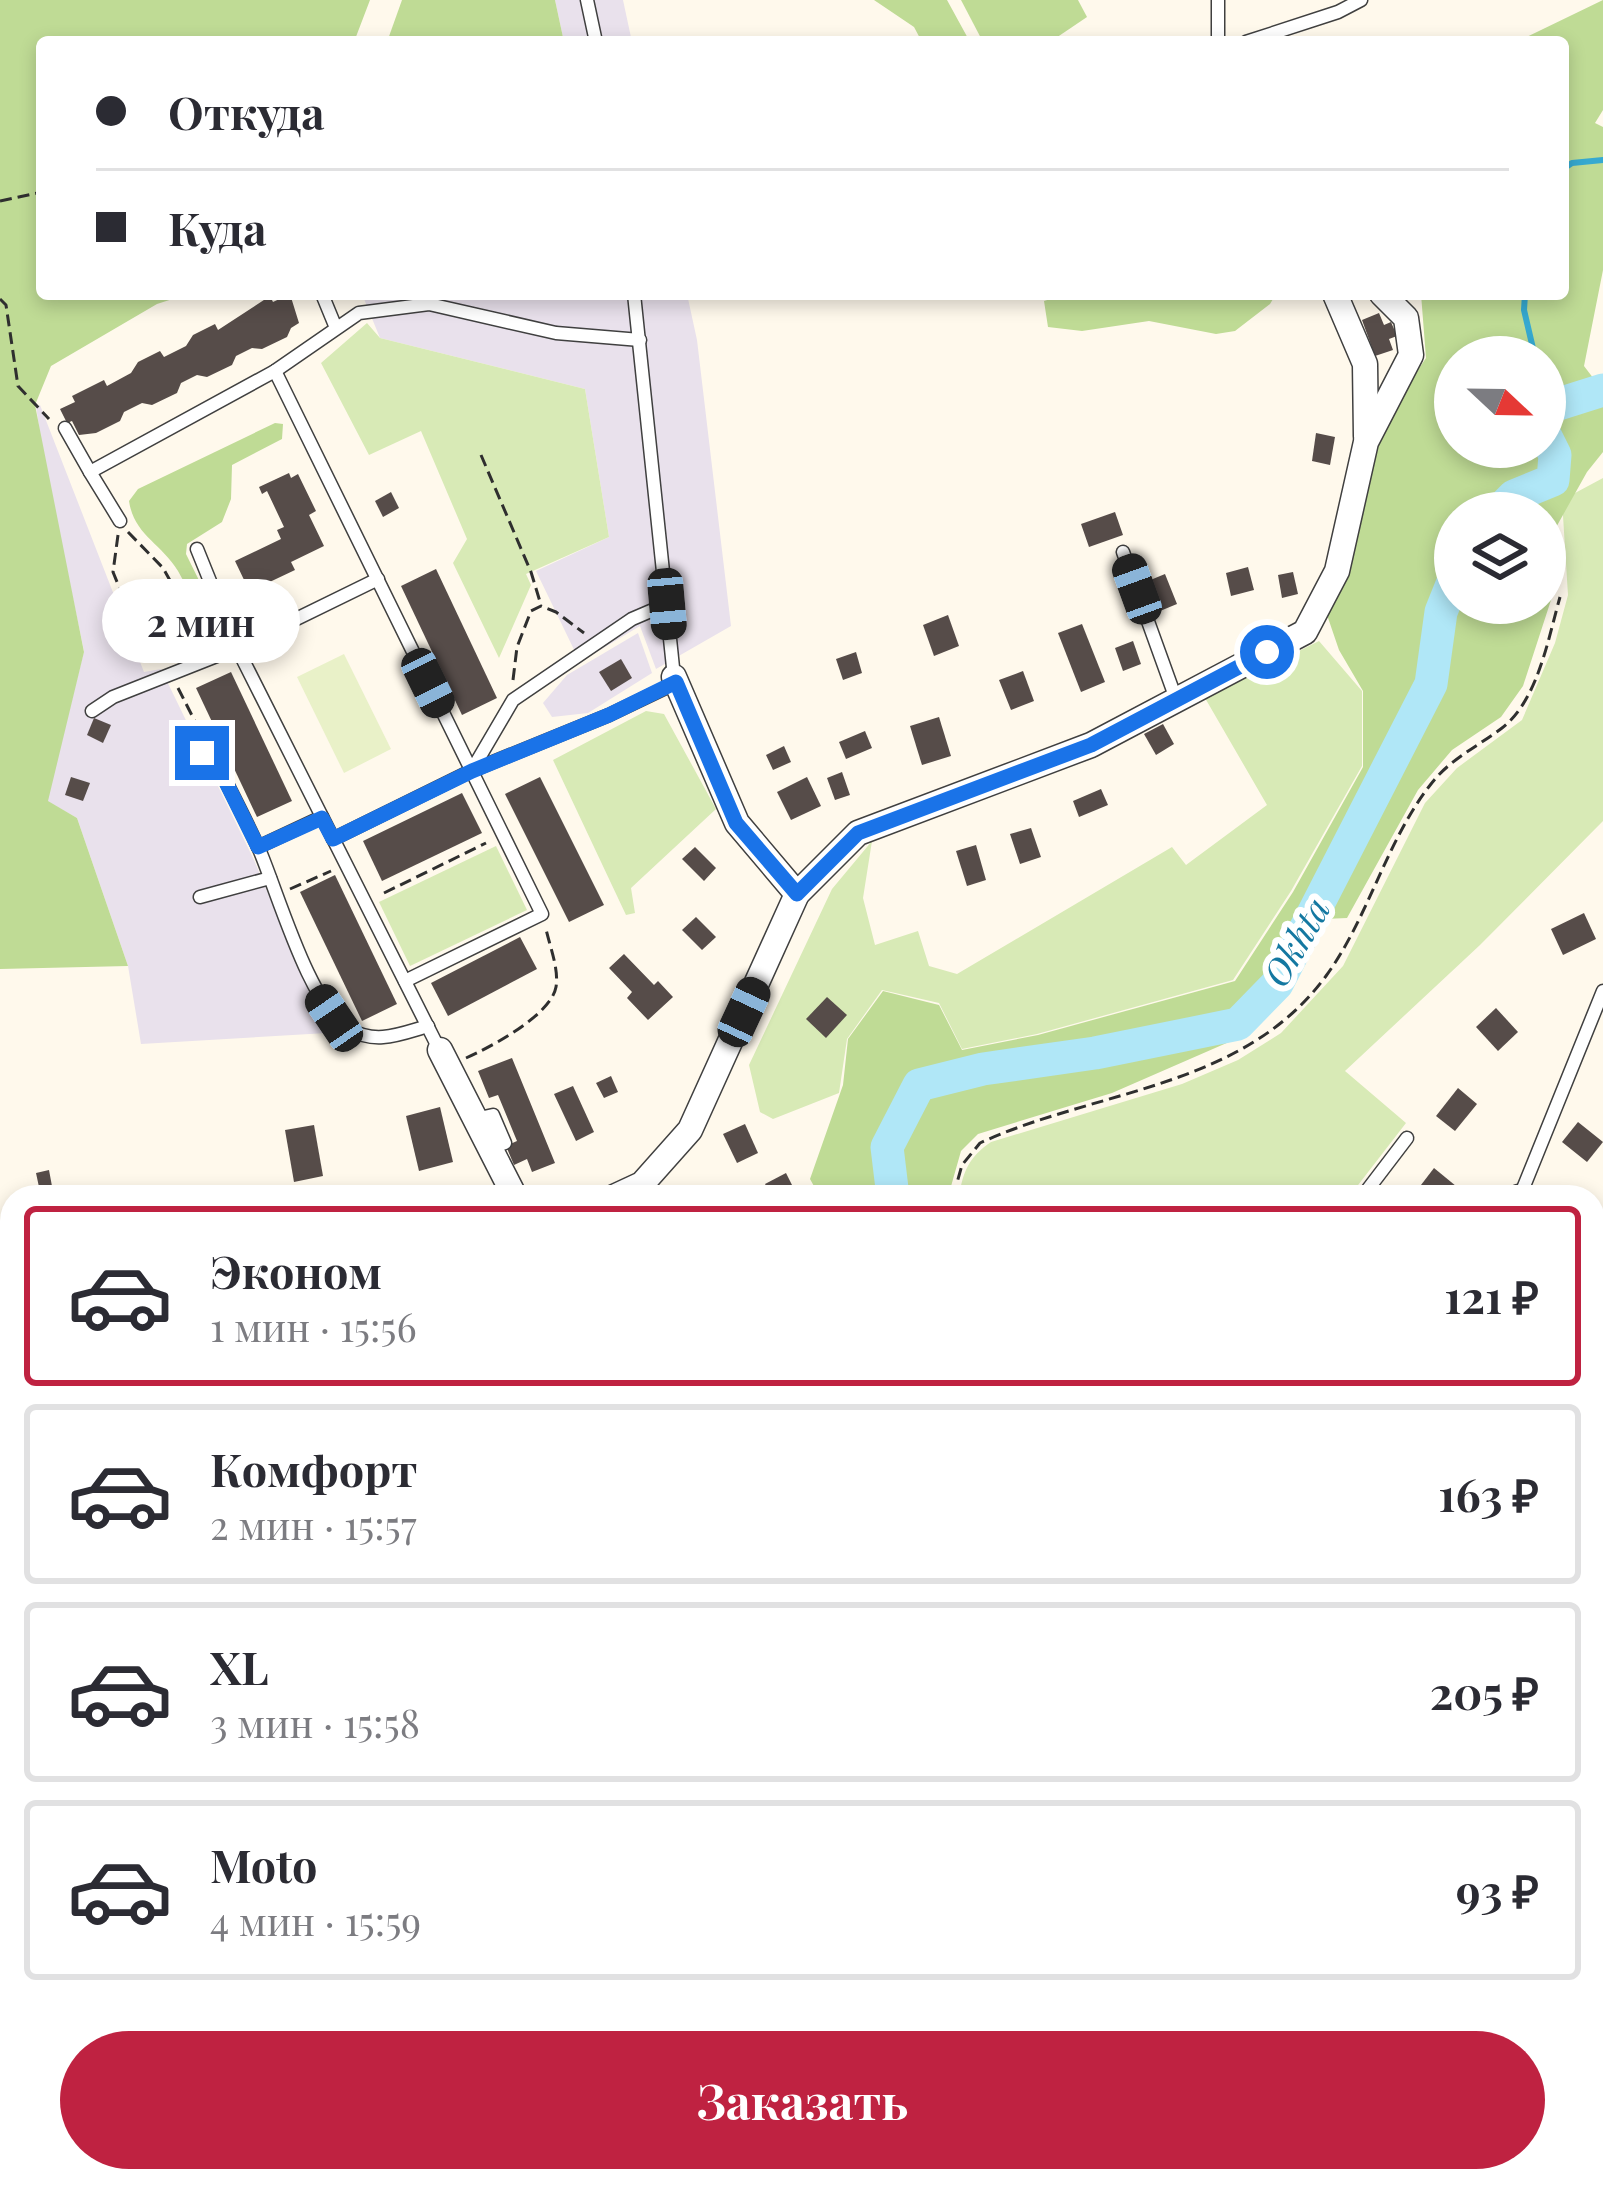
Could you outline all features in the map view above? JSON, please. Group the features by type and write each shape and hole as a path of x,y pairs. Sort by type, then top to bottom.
{"street":[{"path":"649,1185 690,1130 797,894 858,833 1091,745 1304,632 1336,571 1366,442 1365,364 1338,300"},
{"path":"1366,442 1411,355 1406,317 1388,300"},
{"path":"675,680 736,823 797,894"},
{"path":"444,1059 509,1185"}],"lane":[{"path":"587,0 595,36"},
{"path":"1218,36 1219,0"},
{"path":"1264,36 1360,0"},
{"path":"324,300 336,328"},
{"path":"333,839 472,771 609,715 675,680 635,300"},
{"path":"90,472 275,370 359,313 429,304 556,333 640,340"},
{"path":"275,370 355,545 378,579 542,914 405,981"},
{"path":"65,428 120,521"},
{"path":"197,549 237,648 444,1059"},
{"path":"1124,551 1176,699"},
{"path":"92,711 378,579"},
{"path":"472,771 513,700 632,620 667,604"},
{"path":"208,755 258,847 317,992 334,1018 378,1040 428,1026"},
{"path":"258,847 322,818"},
{"path":"200,897 271,878"},
{"path":"1525,1185 1603,991"},
{"path":"1371,1185 1407,1138"}],"path":[{"path":"0,201 36,193"},
{"path":"0,299 6,305 19,386 50,420 65,428"},
{"path":"481,455 541,607"},
{"path":"120,521 164,568 213,658"},
{"path":"120,521 112,572 142,646 172,676 208,755"},
{"path":"513,700 517,646 531,611 541,607 556,612 597,642"},
{"path":"956,1185 962,1166 980,1143 1194,1073 1235,1054 1295,1008 1345,949 1429,786 1514,715 1530,688 1551,624"},
{"path":"384,893 486,843"},
{"path":"278,895 346,864"},
{"path":"444,1059 504,1040 554,996 557,980 542,914"}],"shaded area":[{"path":"555,0 623,0 631,36 563,36"},
{"path":"364,300 688,300 731,626 656,669 640,626 580,662 536,571 609,537 585,389 380,338"},
{"path":"40,405 144,672 161,669 254,860 327,1033 141,1044 128,966 77,818 47,801 84,651 43,455 36,406"},
{"path":"638,633 652,673 588,713 552,717 543,703 567,675"}],"green space":[{"path":"0,0 370,0 356,36 36,36 36,300 169,300 51,366 35,405 84,652 48,801 77,818 128,966 0,969"},
{"path":"402,0 555,0 563,36 389,36"},
{"path":"874,0 947,0 967,36 919,36 914,27"},
{"path":"961,0 1078,0 1087,17 1059,36 980,36"},
{"path":"1603,0 1603,110 1595,123 1603,127 1603,270 1584,366 1603,391 1603,452 1566,510 1566,492 1434,492 1434,624 1543,624 1523,686 1501,717 1452,750 1418,790 1347,918 1324,919 1280,1000 1245,1035 1112,1093 978,1134 961,1151 951,1185 813,1185 810,1179 843,1085 848,1039 883,991 939,1005 962,1050 1038,1035 1235,981 1293,892 1363,767 1363,691 1339,650 1326,612 1361,521 1373,458 1398,399 1426,358 1421,300 1569,300 1569,36 1528,36"},
{"path":"1272,300 1235,331 1216,334 1149,321 1082,331 1048,327 1044,301"},
{"path":"367,323 380,338 585,389 609,537 526,574 531,585 499,658 453,563 467,539 421,431 369,455 321,363"},
{"path":"275,423 283,424 282,439 232,465 231,499 222,522 187,544 186,554 227,637 215,640 178,571 136,522 129,501 138,489"},
{"path":"1603,478 1603,821 1345,1071 1406,1123 1358,1185 962,1185 968,1165 991,1142 1182,1084 1238,1060 1281,1033 1343,966 1425,803 1457,768 1522,720 1560,624 1566,624 1566,498"},
{"path":"1319,641 1362,691 1362,766 1291,891 1233,980 1037,1034 962,1049 939,1003 882,990 847,1039 839,1093 773,1119 760,1112 749,1065 832,889 872,841 863,898 875,945 918,931 929,966 957,974 1172,847 1186,865 1267,805 1205,698"},
{"path":"344,654 391,749 344,773 297,677"},
{"path":"646,711 664,714 716,809 631,888 635,913 626,915 553,760"},
{"path":"496,846 527,910 410,966 379,902"}],"building":[{"path":"264,300 292,300 299,323 287,337 236,356 232,365 207,377 197,375 181,383 177,393 152,405 142,403 96,433 79,435 72,421 67,423 60,409 75,402 72,396 104,380 107,386 131,373 138,362 160,351 164,357 186,346 193,335 215,324 218,330"},
{"path":"1379,313 1384,325 1391,322 1397,336 1389,339 1393,350 1375,356 1362,320"},
{"path":"1316,433 1335,437 1330,465 1312,461"},
{"path":"289,473 291,478 298,474 316,511 309,515 324,546 291,562 295,570 257,588 253,580 246,584 235,561 281,539 277,530 284,527 267,491 262,494 259,487"},
{"path":"391,492 399,508 383,517 375,501"},
{"path":"1115,512 1123,535 1089,547 1081,524"},
{"path":"1248,567 1254,590 1231,596 1226,573"},
{"path":"436,569 497,698 462,715 401,586"},
{"path":"1293,572 1298,594 1282,598 1278,575"},
{"path":"1165,574 1177,604 1160,611 1148,581"},
{"path":"161,596 165,605 178,600 189,624 151,643 139,618 156,610 151,600"},
{"path":"948,615 959,646 934,656 923,625"},
{"path":"1082,624 1105,682 1081,692 1058,633"},
{"path":"1133,641 1141,664 1123,671 1115,648"},
{"path":"856,652 862,673 843,680 836,659"},
{"path":"621,659 632,678 611,691 599,672"},
{"path":"1023,671 1034,701 1011,710 999,680"},
{"path":"231,672 292,801 257,817 196,688"},
{"path":"939,717 951,756 922,765 910,726"},
{"path":"94,718 111,725 103,743 87,735"},
{"path":"1163,724 1174,744 1156,755 1144,734"},
{"path":"865,731 872,748 846,759 839,742"},
{"path":"784,746 791,762 773,770 766,755"},
{"path":"842,772 850,795 835,800 827,778"},
{"path":"71,777 90,783 83,801 65,795"},
{"path":"540,777 604,905 569,922 505,794"},
{"path":"807,777 821,806 791,820 777,792"},
{"path":"1101,789 1108,805 1079,817 1073,801"},
{"path":"462,793 482,833 382,881 363,841"},
{"path":"1031,828 1041,857 1020,864 1010,834"},
{"path":"976,845 986,880 967,886 956,851"},
{"path":"695,847 716,868 704,881 682,859"},
{"path":"335,875 397,1004 362,1021 300,892"},
{"path":"1584,913 1596,939 1563,955 1551,929"},
{"path":"696,917 716,937 702,950 682,930"},
{"path":"520,937 537,969 448,1016 431,983"},
{"path":"624,954 673,997 648,1020 627,998 632,992 609,968"},
{"path":"827,997 847,1015 826,1038 806,1019"},
{"path":"1496,1008 1518,1032 1498,1051 1476,1027"},
{"path":"512,1058 555,1163 532,1172 527,1159 514,1165 506,1146 517,1141 498,1095 489,1098 478,1071"},
{"path":"611,1076 618,1092 604,1098 596,1083"},
{"path":"573,1086 594,1132 576,1141 554,1094"},
{"path":"1458,1088 1477,1104 1455,1131 1436,1116"},
{"path":"440,1107 453,1162 419,1171 406,1116"},
{"path":"1578,1122 1603,1142 1587,1162 1562,1142"},
{"path":"745,1124 758,1153 737,1163 723,1134"},
{"path":"314,1125 323,1176 294,1182 285,1130"},
{"path":"1434,1168 1455,1185 1421,1185"},
{"path":"49,1170 52,1185 39,1185 36,1173"},
{"path":"786,1173 792,1185 766,1185"}],"waterway":[{"path":"1569,165 1603,160"},
{"path":"1525,300 1530,336"},
{"name":"Okhta","path":"1566,402 1603,390"},
{"path":"1566,392 1572,399"},
{"name":"Okhta","path":"1524,492 1553,480 1554,468"},
{"name":"Okhta","path":"892,1185 887,1147 919,1085 983,1069 1095,1053 1238,1024 1277,984 1431,684 1439,624"}],"route":[{"path":"202,753 214,758 258,847 322,818 333,839 472,771 676,682 736,823 797,894 858,833 1091,745 1267,652"}]}
